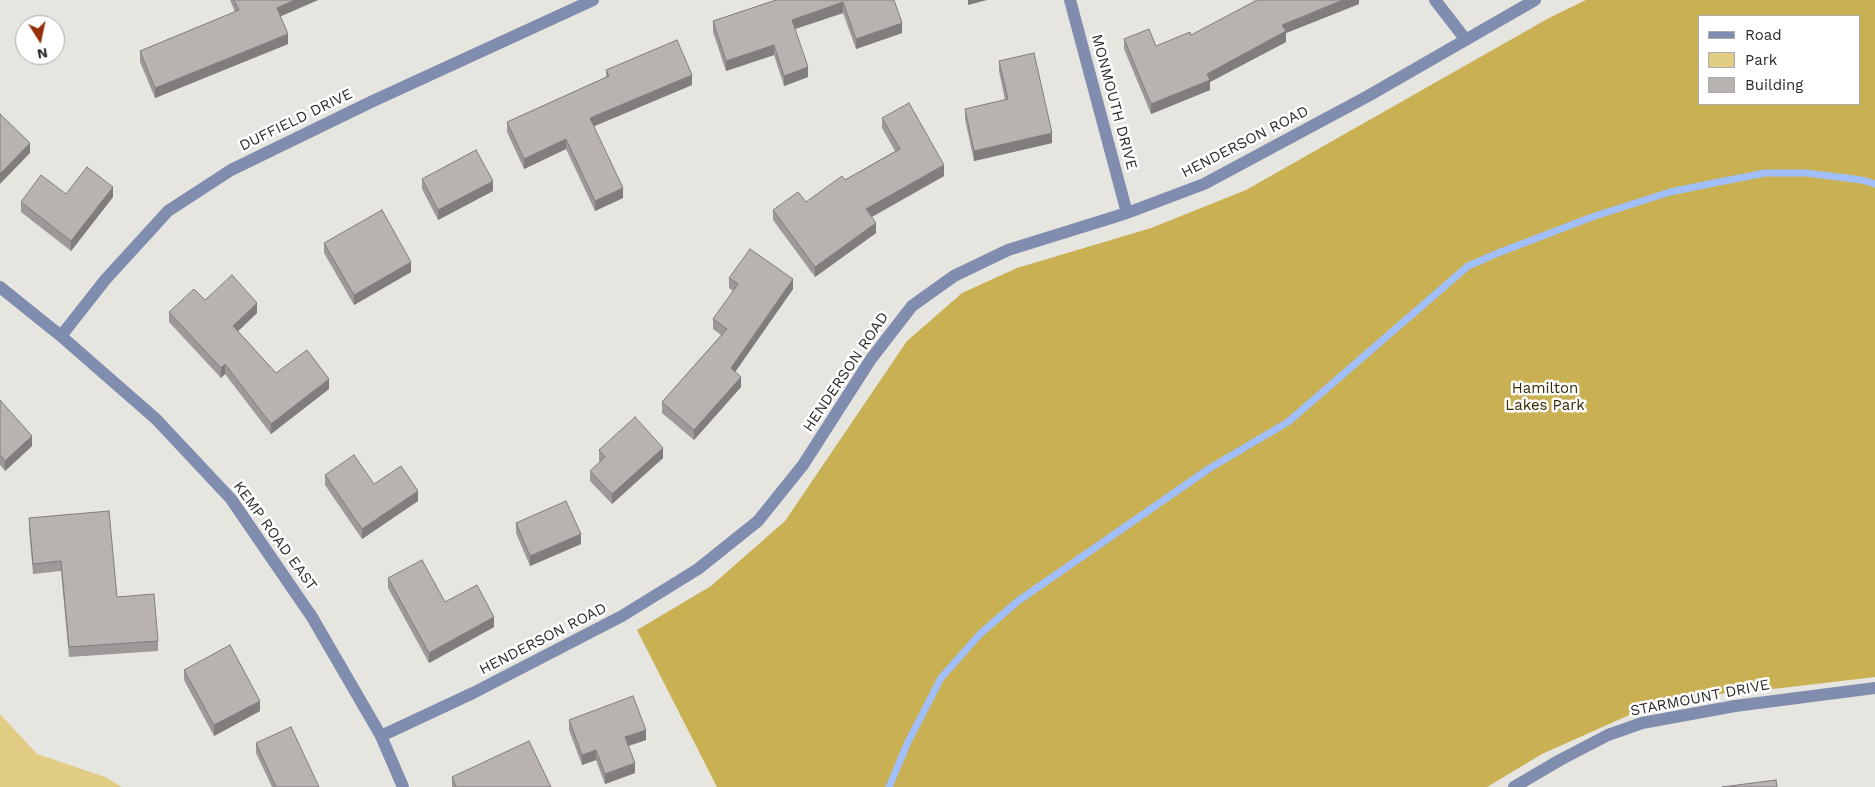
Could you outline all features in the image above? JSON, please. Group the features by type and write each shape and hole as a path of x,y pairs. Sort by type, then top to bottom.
{"street":[{"name":"DUFFIELD DRIVE","path":"61,336 105,280 168,210 223,176 373,101 593,0"},
{"name":"MONMOUTH DRIVE","path":"1070,0 1127,214"},
{"path":"1435,0 1466,40"},
{"name":"HENDERSON ROAD","path":"381,736 473,693 622,616 698,569 751,527 758,521 803,465 872,358 912,306 947,281 1008,250 1127,214 1204,184 1368,96 1535,0"},
{"name":"KEMP ROAD EAST","path":"0,287 61,336 156,419 231,499 312,617 381,736 403,787"},
{"name":"STARMOUNT DRIVE","path":"1514,787 1600,739 1642,723 1735,706 1875,688"}],"green space":[{"name":"Hamilton Lakes Park","path":"1586,0 1875,0 1875,677 1719,694 1636,712 1542,754 1487,787 717,787 637,630 711,586 785,521 907,341 962,293 1017,268 1151,228 1246,190 1549,18"},
{"path":"0,714 37,754 105,777 122,787 0,787"}],"building":[{"path":"234,0 295,0 277,8 288,34 155,88 140,51 239,10"},
{"path":"776,0 894,0 902,23 856,39 843,2 792,20 808,67 784,76 774,45 726,61 713,21"},
{"path":"1257,0 1343,0 1282,25 1286,31 1207,74 1210,80 1151,104 1124,39 1149,29 1156,46 1190,32 1191,35"},
{"path":"677,40 692,75 590,118 623,188 595,201 566,139 524,159 507,122 609,76 606,70"},
{"path":"1034,53 1052,133 974,151 965,109 1008,99 999,61"},
{"path":"909,103 944,165 866,209 876,223 815,267 773,210 798,192 806,202 842,176 845,180 900,149 882,118"},
{"path":"0,114 30,143 0,174"},
{"path":"476,150 493,181 438,210 422,179"},
{"path":"87,167 113,187 71,241 21,202 41,175 66,194"},
{"path":"382,210 411,262 354,295 324,243"},
{"path":"750,249 793,279 731,368 741,377 694,430 662,402 727,329 713,319 738,284 729,278"},
{"path":"232,275 257,303 233,326 276,373 307,350 329,379 271,424 225,364 221,368 169,312 194,289 205,300"},
{"path":"0,400 32,436 5,461 0,455"},
{"path":"635,417 663,448 612,494 590,471 605,457 599,450"},
{"path":"354,455 374,484 401,466 418,491 362,529 325,475"},
{"path":"566,501 581,534 530,556 516,523"},
{"path":"109,511 117,597 154,594 158,641 69,647 61,561 33,564 29,518"},
{"path":"422,560 445,602 477,585 494,617 429,653 388,578"},
{"path":"230,645 260,701 214,725 184,670"},
{"path":"633,696 646,730 625,737 635,763 605,774 596,750 582,755 569,720"},
{"path":"291,727 319,787 276,787 256,743"},
{"path":"529,741 551,787 456,787 452,777"},
{"path":"1776,780 1777,787 1722,787"}],"waterway":[{"path":"889,787 908,742 941,678 980,634 1018,601 1210,468 1288,422 1468,266 1592,217 1670,192 1719,182 1765,173 1806,173 1862,180 1875,184"}]}
